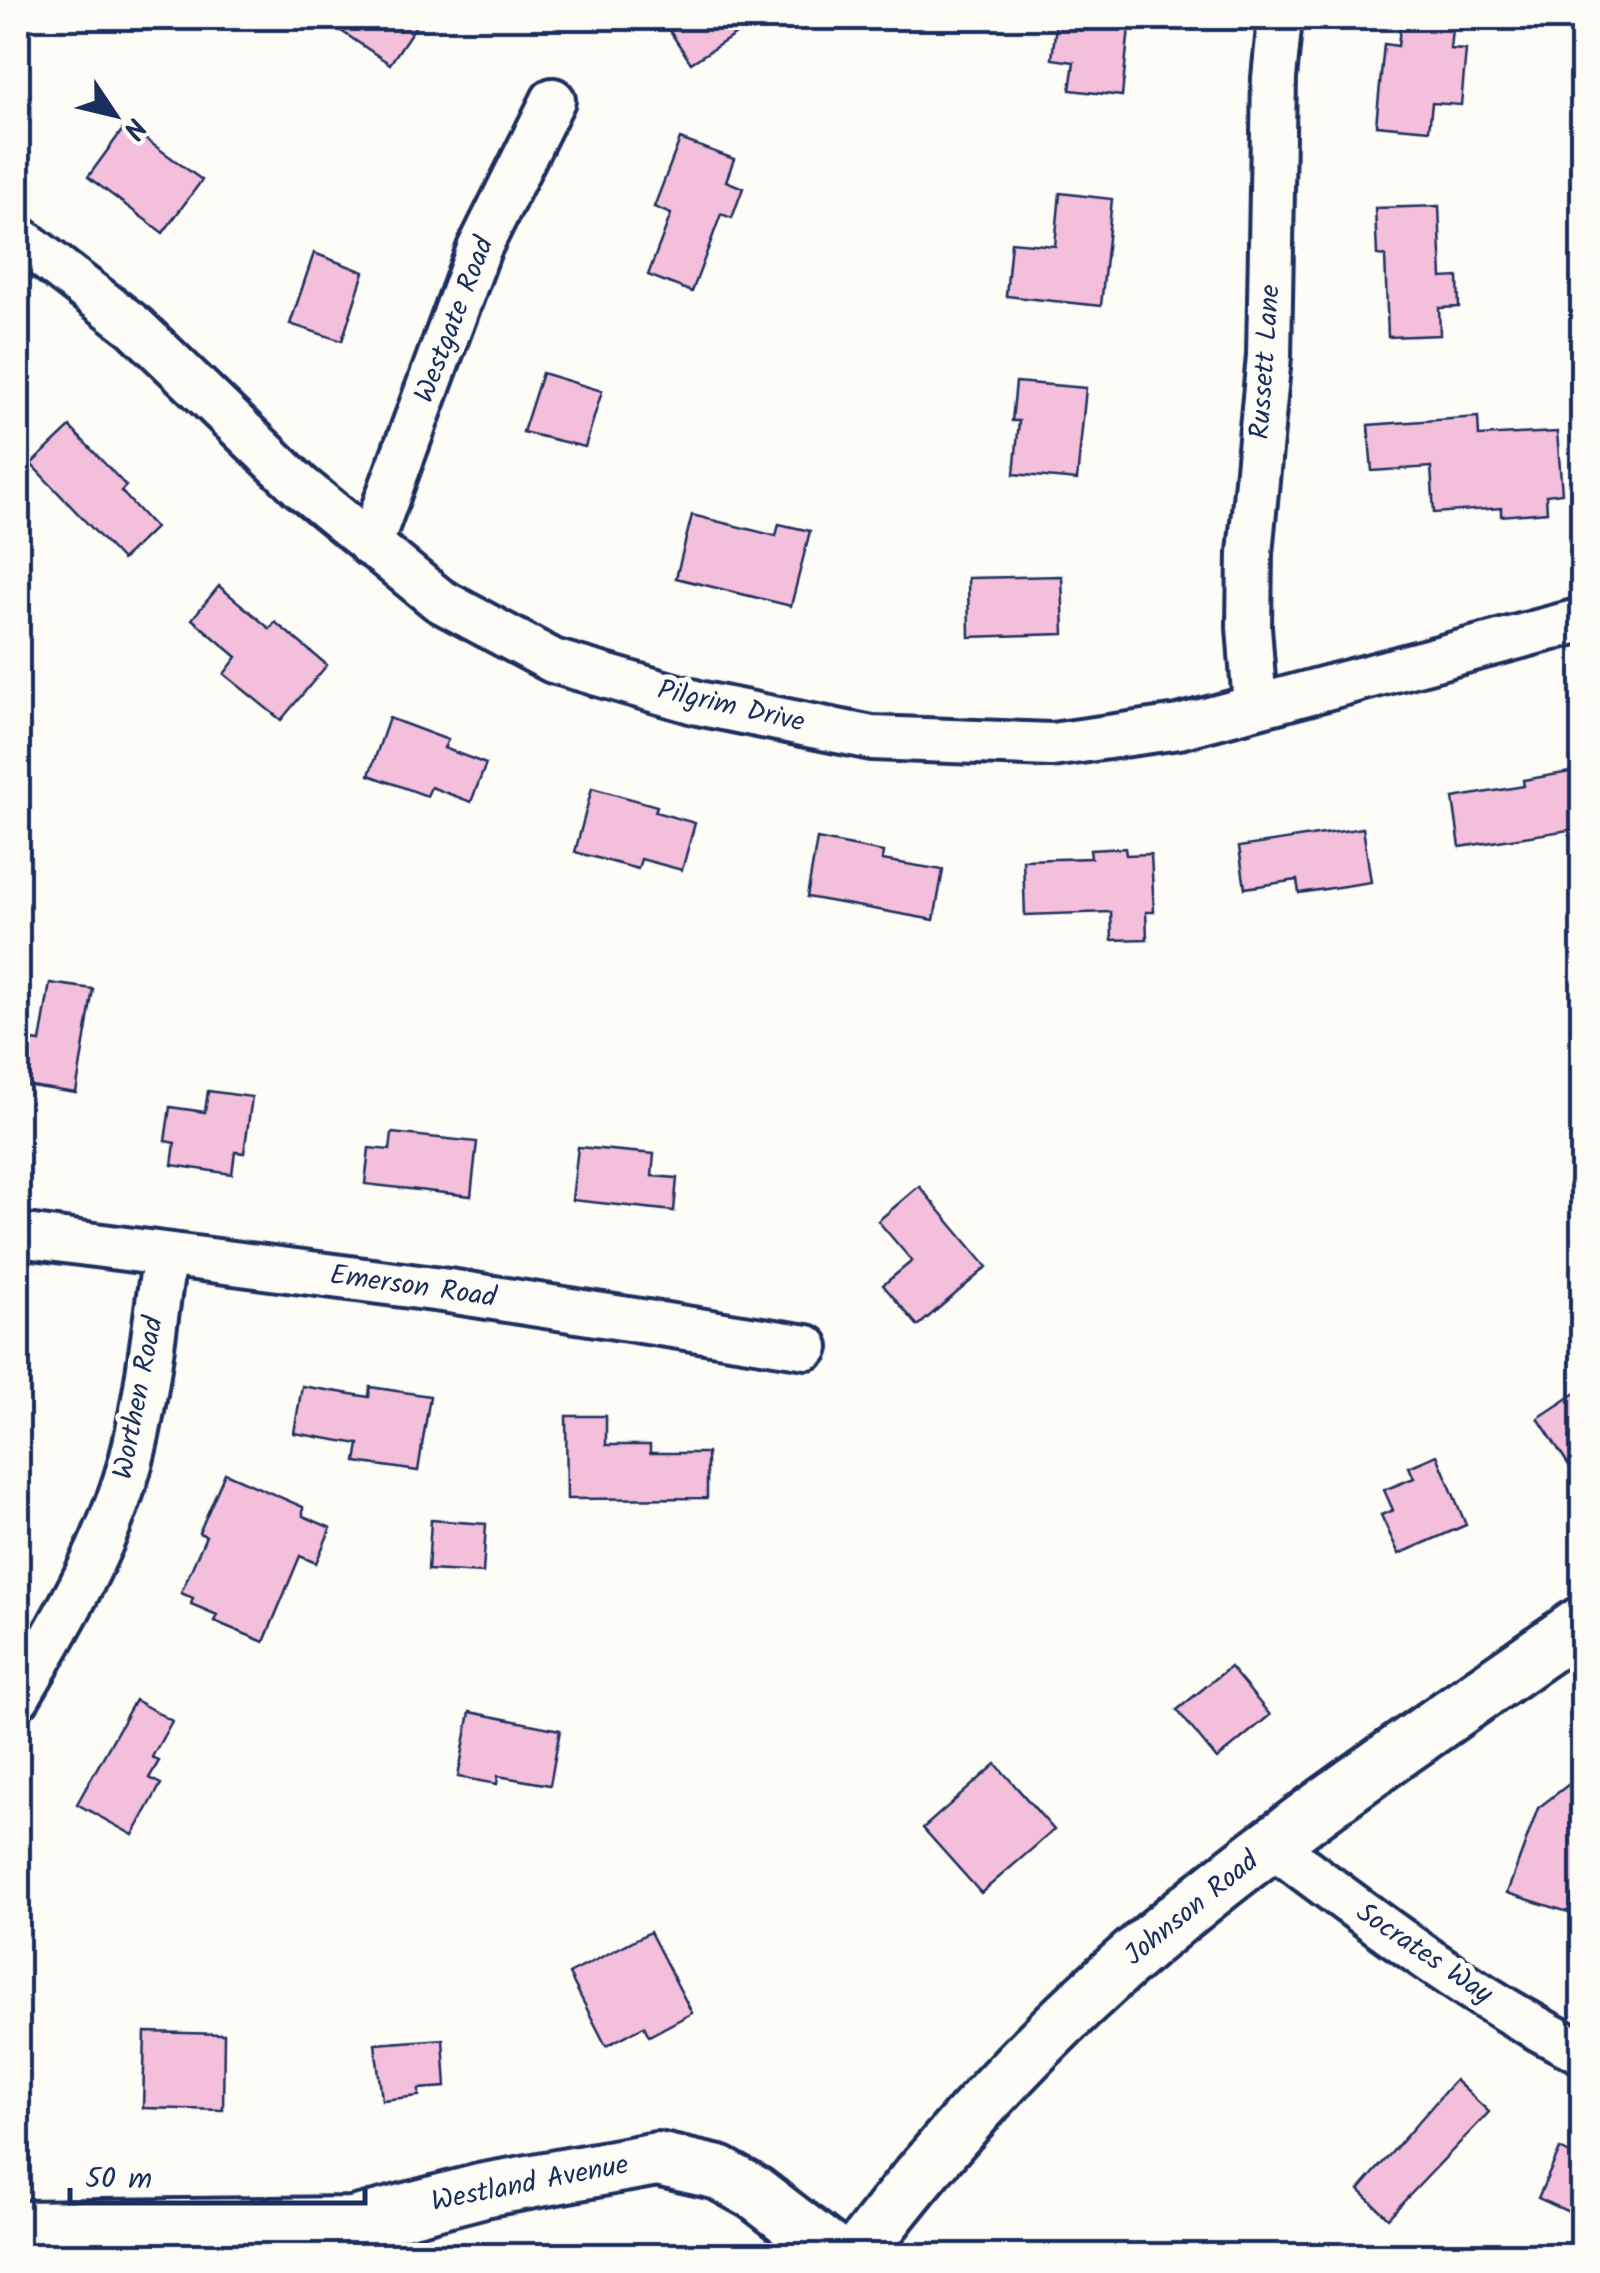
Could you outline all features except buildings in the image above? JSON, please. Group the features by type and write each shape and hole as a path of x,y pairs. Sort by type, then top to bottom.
{"street":[{"name":"Russett Lane","path":"1255,706 1249,627 1250,554 1270,356 1274,78 1280,18"},
{"name":"Westgate Road","path":"370,545 473,265 553,100"},
{"name":"Pilgrim Drive","path":"18,237 135,328 300,486 466,618 553,661 698,703 872,738 1052,745 1179,727 1582,620"},
{"name":"Emerson Road","path":"18,1235 469,1294 808,1347"},
{"name":"Worthen Road","path":"18,1697 78,1597 109,1527 131,1459 165,1255"},
{"name":"Johnson Road","path":"856,2256 892,2207 1038,2043 1150,1941 1272,1845 1582,1623"},
{"name":"Socrates Way","path":"1272,1845 1450,1974 1535,2028 1582,2052"},
{"name":"Westland Avenue","path":"18,2228 354,2224 484,2190 657,2159 719,2173 755,2192 837,2256"}]}
